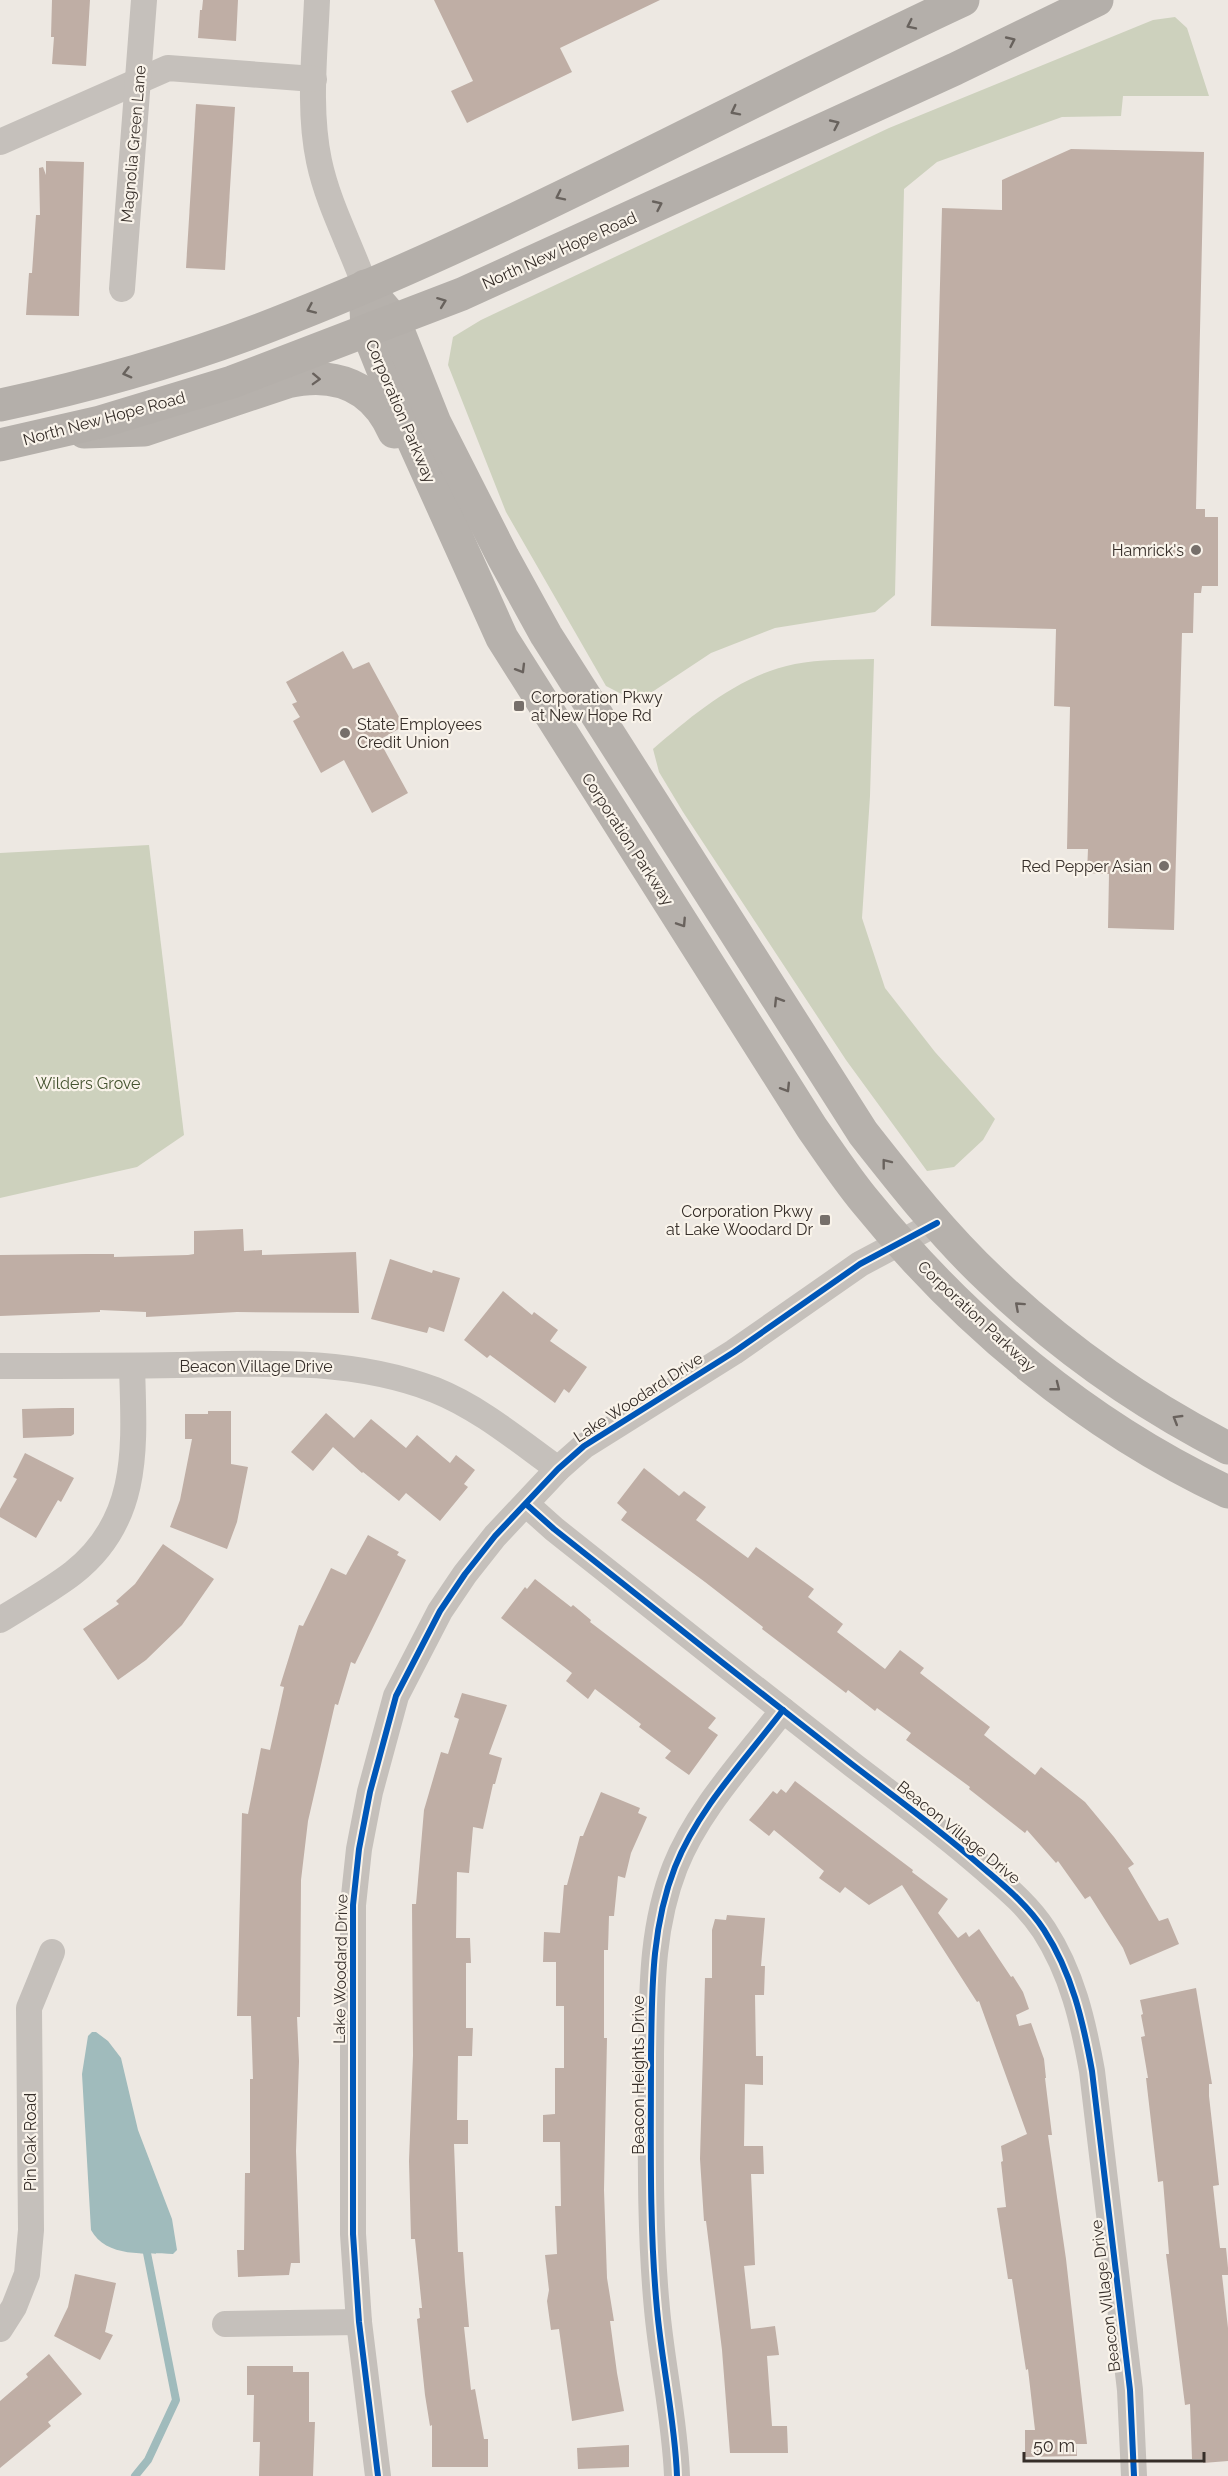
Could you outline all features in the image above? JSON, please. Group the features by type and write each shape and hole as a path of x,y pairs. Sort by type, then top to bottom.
{"main road":[{"path":"0,405 167,362 292,318 472,239 963,0"},
{"name":"North New Hope Road","path":"0,446 144,410 232,382 462,294 955,69 1097,0"},
{"name":"Corporation Parkway","path":"365,286 381,325 435,423 502,557 552,645 863,1133 937,1223 989,1279 1057,1337 1128,1389 1228,1448"},
{"name":"Corporation Parkway","path":"381,325 397,405 502,638 812,1128 864,1201 928,1273 993,1336 1065,1394 1140,1444 1228,1492"},
{"path":"55,433 144,430 305,378 320,378 350,385 374,400 384,414 460,575 502,638"}],"street":[{"name":"Magnolia Green Lane","path":"122,289 144,0"},
{"path":"317,0 314,115 318,159 330,200 365,286"},
{"path":"0,142 168,68 314,80"},
{"name":"Lake Woodard Drive","path":"378,2476 359,2322 353,2234 353,1905 359,1849 370,1792 396,1696 440,1611 465,1574 495,1536 558,1469 584,1446 734,1352 860,1264 937,1223"},
{"name":"Beacon Village Drive","path":"0,1366 316,1364 387,1375 437,1391 467,1406 558,1469"},
{"path":"0,1620 74,1572 97,1551 115,1523 129,1488 133,1443 132,1366"},
{"name":"Beacon Village Drive","path":"526,1504 554,1529 952,1841 1018,1898 1045,1931 1066,1972 1083,2024 1092,2071 1130,2390 1134,2476"},
{"name":"Beacon Heights Drive","path":"677,2476 676,2451 660,2341 650,2207 652,1986 655,1944 668,1888 675,1866 687,1843 720,1792 783,1710"},
{"name":"Pin Oak Road","path":"0,2329 15,2307 27,2274 31,2230 29,2008 52,1952"},
{"path":"225,2324 359,2322"}],"green space":[{"path":"1175,17 1187,28 1209,96 1123,96 1121,116 1062,117 937,162 904,189 895,595 875,612 775,628 711,653 637,702 606,686 506,512 448,365 453,337 481,320 889,128 1153,20"},
{"path":"874,659 870,796 862,918 885,988 935,1052 995,1119 983,1140 954,1167 927,1171 846,1060 683,812 659,772 653,749 719,697 775,669 824,660"},
{"name":"Wilders Grove","path":"149,845 184,1135 137,1167 0,1198 0,853"}],"water":[{"path":"96,2032 108,2041 121,2058 138,2130 172,2219 177,2250 173,2254 116,2250 98,2239 91,2230 82,2074 88,2036"}],"building":[{"path":"52,0 90,0 86,66 52,64 54,37 51,37"},
{"path":"203,0 238,0 236,41 198,38"},
{"path":"434,0 660,0 560,48 572,72 467,123 451,91 473,81"},
{"path":"196,104 235,107 225,270 186,268"},
{"path":"1071,149 1204,152 1196,509 1205,509 1205,517 1218,517 1218,586 1202,586 1201,593 1194,593 1193,633 1182,633 1174,930 1108,928 1109,874 1087,873 1088,849 1067,849 1070,707 1054,706 1056,629 931,626 942,208 1002,210 1002,180"},
{"path":"46,161 84,162 79,316 26,315 36,215 40,215 39,168 43,167 46,175"},
{"name":"State Employees Credit Union","path":"343,651 353,669 369,662 404,726 379,740 408,793 372,813 344,760 321,773 293,721 300,717 292,704 297,702 286,682"},
{"path":"243,1229 244,1251 262,1250 262,1255 356,1252 359,1313 237,1312 146,1317 146,1312 100,1310 100,1312 0,1316 0,1255 114,1254 114,1257 188,1255 194,1254 194,1231"},
{"path":"390,1259 432,1273 433,1270 460,1278 444,1332 429,1327 427,1333 371,1319"},
{"path":"503,1291 532,1315 534,1312 558,1330 550,1341 587,1367 569,1393 564,1389 555,1403 490,1355 487,1358 464,1340"},
{"path":"74,1408 74,1434 71,1436 23,1438 22,1409"},
{"path":"208,1411 231,1411 231,1464 248,1467 237,1522 227,1549 170,1527 180,1500 192,1439 185,1439 185,1414 208,1414"},
{"path":"326,1413 354,1438 371,1419 406,1448 417,1435 450,1463 456,1455 475,1470 464,1484 468,1487 440,1521 406,1493 399,1501 333,1447 313,1471 291,1452"},
{"path":"25,1453 74,1478 61,1502 58,1500 36,1538 0,1517 0,1509 17,1479 13,1477"},
{"path":"644,1468 679,1496 684,1491 706,1507 696,1520 748,1558 756,1547 814,1589 808,1597 843,1624 837,1632 885,1669 900,1650 924,1668 920,1673 990,1727 984,1735 1035,1775 1041,1767 1085,1802 1134,1864 1128,1868 1159,1921 1168,1918 1179,1944 1130,1965 1123,1948 1090,1896 1085,1899 1058,1861 1056,1863 1027,1830 1025,1833 969,1789 970,1787 906,1740 911,1733 877,1708 875,1711 848,1690 846,1693 705,1582 621,1520 627,1512 617,1503"},
{"path":"368,1535 399,1552 397,1555 406,1560 355,1664 351,1662 338,1705 335,1704 308,1821 301,1880 300,2017 297,2017 299,2061 296,2151 300,2263 291,2263 289,2275 238,2277 237,2250 244,2250 245,2173 250,2173 250,2079 253,2079 251,2016 237,2016 242,1813 248,1814 261,1748 270,1750 284,1687 280,1686 299,1625 303,1626 331,1568 346,1575"},
{"path":"163,1544 214,1579 182,1625 146,1660 118,1680 83,1629 119,1604 116,1601 135,1584"},
{"path":"535,1579 571,1607 573,1605 591,1620 590,1622 716,1718 708,1728 718,1735 689,1775 665,1758 671,1751 639,1727 641,1724 595,1689 588,1699 566,1681 572,1673 501,1618 525,1587 527,1589"},
{"path":"462,1693 507,1705 489,1754 502,1758 495,1784 493,1784 483,1829 473,1827 469,1873 457,1872 456,1938 470,1938 471,1963 466,1963 466,2028 473,2028 472,2056 458,2056 457,2120 468,2120 468,2144 454,2144 458,2252 463,2252 469,2327 464,2327 471,2390 475,2389 484,2439 488,2439 488,2467 432,2467 432,2425 430,2426 425,2395 417,2319 420,2318 419,2308 422,2308 415,2239 411,2239 409,2161 413,2055 412,1904 416,1904 424,1810 441,1752 448,1754 459,1719 454,1717"},
{"path":"795,1781 948,1899 938,1913 958,1938 966,1932 969,1937 979,1929 1023,1992 1029,2009 1016,2015 1019,2026 1031,2023 1044,2059 1052,2135 1048,2135 1066,2259 1087,2444 1076,2444 1077,2456 1025,2457 1025,2430 1035,2430 1028,2369 1026,2370 1012,2279 1008,2279 997,2208 1006,2207 1001,2146 1027,2134 979,2001 977,2002 902,1885 869,1905 845,1887 840,1893 819,1878 824,1871 774,1830 769,1836 749,1820 773,1791 777,1794 781,1789 786,1793"},
{"path":"601,1792 640,1808 638,1813 647,1817 631,1853 625,1878 618,1876 614,1916 609,1916 608,1950 604,1950 604,2038 607,2038 604,2190 607,2278 614,2321 610,2321 624,2411 572,2421 559,2329 551,2330 547,2301 549,2290 545,2255 557,2254 555,2206 561,2206 560,2142 543,2142 543,2115 555,2114 555,2068 564,2068 564,2006 556,2006 556,1962 543,1962 544,1932 560,1933 564,1885 567,1885 580,1836 583,1836"},
{"path":"727,1915 765,1918 761,1966 765,1966 764,1995 755,1995 756,2056 763,2056 763,2085 745,2084 744,2146 763,2146 764,2174 751,2174 755,2265 744,2266 751,2329 775,2326 779,2355 767,2356 772,2426 787,2426 788,2453 730,2453 722,2350 706,2221 704,2221 700,2159 705,1978 712,1978 712,1930 715,1919 726,1920"},
{"path":"1196,1988 1212,2084 1209,2084 1209,2096 1219,2185 1213,2186 1220,2248 1226,2248 1228,2268 1228,2275 1222,2275 1228,2328 1228,2461 1203,2463 1203,2459 1192,2459 1190,2404 1185,2405 1166,2254 1169,2254 1163,2181 1158,2182 1146,2078 1148,2078 1141,2037 1145,2036 1140,2000"},
{"path":"75,2274 116,2283 105,2332 113,2335 100,2360 54,2336 68,2307"},
{"path":"49,2354 82,2394 48,2422 51,2426 0,2468 0,2401 28,2377 26,2374"},
{"path":"247,2366 293,2366 293,2372 309,2372 309,2422 315,2422 313,2476 259,2476 260,2442 253,2442 254,2395 247,2395"},
{"path":"629,2445 629,2467 578,2469 577,2448"}],"waterway":[{"path":"135,2476 148,2460 176,2400 147,2253"}],"cycle path":[{"path":"378,2476 359,2322 353,2234 353,1905 359,1849 370,1792 396,1696 440,1611 465,1574 495,1536 558,1469 584,1446 734,1352 860,1264 937,1223"},
{"path":"526,1504 666,1618 950,1840 1015,1896 1044,1930 1069,1980 1085,2034 1092,2071 1130,2390 1134,2476"},
{"path":"677,2476 654,2277 651,2031 657,1936 661,1913 675,1867 696,1825 723,1786 783,1710"}],"place":[{"name":"Hamrick's","path":"1196,550"},
{"name":"Corporation Pkwy at New Hope Rd","path":"519,706"},
{"name":"State Employees Credit Union","path":"345,733"},
{"name":"Red Pepper Asian","path":"1164,866"},
{"name":"Corporation Pkwy at Lake Woodard Dr","path":"825,1220"}]}
